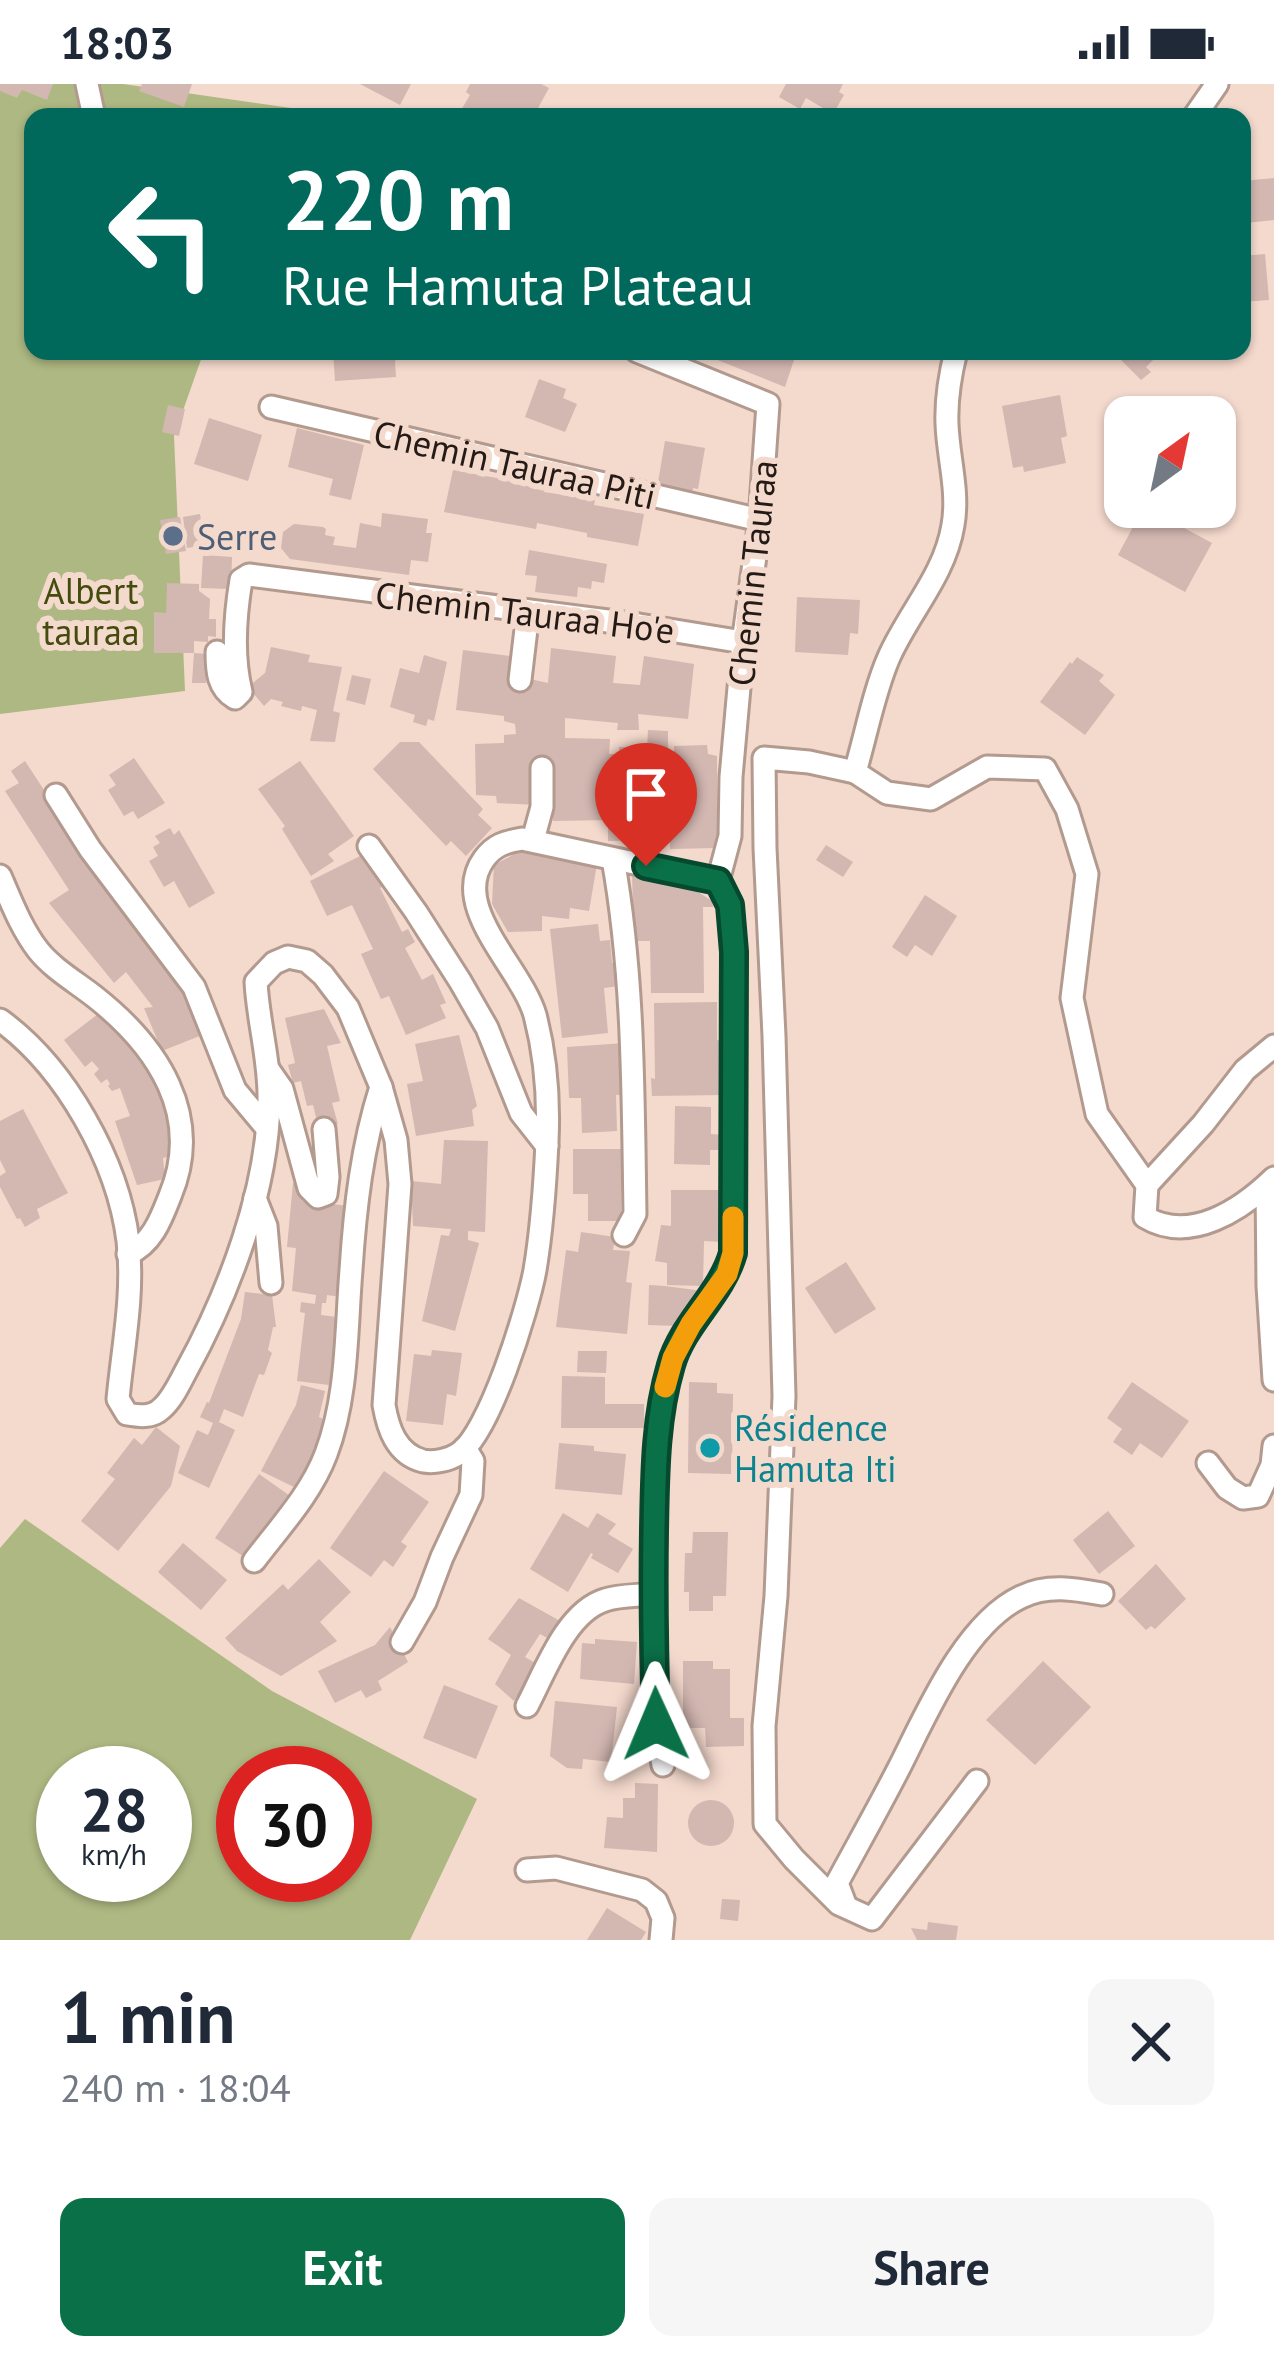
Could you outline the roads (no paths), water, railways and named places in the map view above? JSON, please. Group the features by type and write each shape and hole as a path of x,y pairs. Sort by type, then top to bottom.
{"street":[{"name":"Chemin Tauraa","path":"659,360 768,404 731,778 730,836 718,881"},
{"path":"855,772 889,657 925,596 953,524 946,423 954,360"},
{"name":"Chemin Tauraa Piti","path":"271,406 760,520"},
{"name":"Chemin Tauraa Ho'e","path":"238,595 241,580 250,575 743,642"},
{"path":"217,652 217,673 224,692 235,698 241,692 235,666 238,595 224,592 223,613"},
{"path":"520,680 528,612"},
{"path":"976,1781 872,1919 846,1907 794,1859 765,1824 764,1726 776,1596 784,1396 764,758 855,772 887,793 931,799 987,767 1046,769 1067,809 1087,874 1072,998 1097,1114 1147,1185"},
{"path":"532,840 542,807 542,768"},
{"path":"56,795 90,849 194,987 235,1090 266,1127"},
{"path":"0,1020 44,1060 75,1102 118,1198 130,1293 118,1399 127,1414 142,1416 158,1413 194,1356 219,1302 255,1198 269,1103 256,982 274,963 288,957 307,961 323,975 348,1008 381,1087 396,1140 400,1184 384,1405 388,1430 400,1448 421,1461 440,1461 462,1453 482,1422 521,1328 534,1274 547,1146 548,1090 534,1011 475,908 476,870 503,842 532,840 718,881 730,905 734,952 733,1253 727,1274 673,1358 665,1388 656,1458 653,1594 656,1724 663,1765"},
{"path":"369,846 460,981 487,1028 520,1113 547,1146"},
{"path":"614,859 623,913 633,1060 635,1214 623,1235"},
{"path":"0,876 39,952 149,1048 172,1087 180,1122 175,1186 158,1226 141,1248 128,1254"},
{"path":"1270,1181 1235,1209 1206,1224 1181,1228 1144,1217 1147,1185 1245,1070 1274,1046"},
{"path":"268,1069 282,1089 309,1188 318,1197 326,1194 328,1177 324,1129"},
{"path":"254,1561 307,1492 326,1454 347,1342 357,1197 381,1087"},
{"path":"1270,1181 1268,1286 1274,1380"},
{"path":"255,1198 266,1226 271,1282"},
{"path":"1208,1463 1227,1488 1243,1498 1258,1496 1272,1465 1274,1445"},
{"path":"402,1642 425,1602 471,1495 472,1461 465,1448"},
{"path":"846,1907 837,1882 961,1654 1018,1598 1043,1589 1102,1594"},
{"path":"527,1706 571,1624 589,1607 606,1599 653,1594"},
{"path":"527,1870 556,1868 642,1890 656,1901 662,1929"}],"place":[{"name":"Serre","path":"173,536"},
{"name":"Résidence Hamuta Iti","path":"710,1448"}],"park label":[{"name":"Albert tauraa","path":"91,610"}]}
